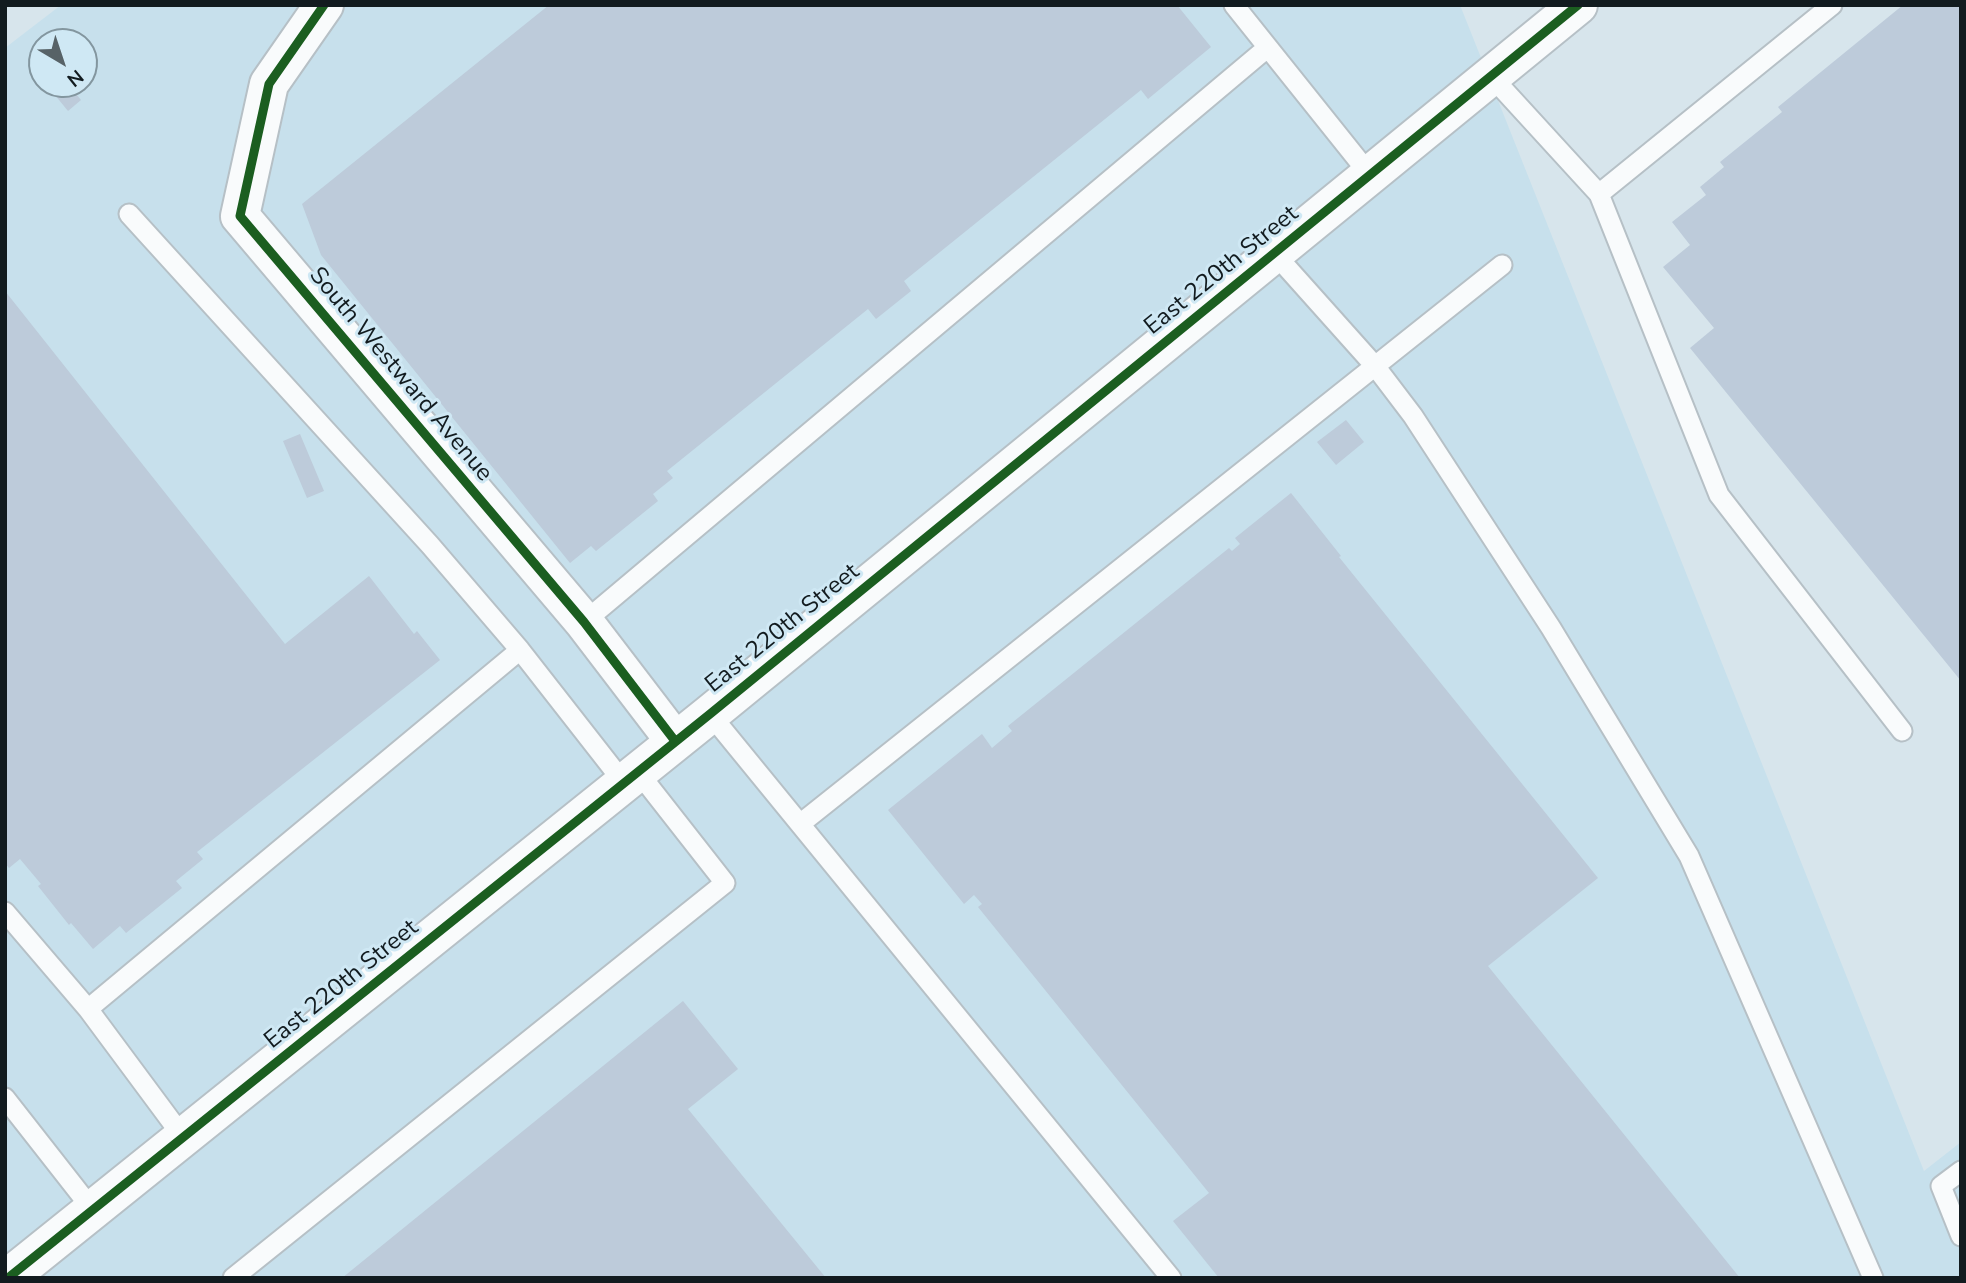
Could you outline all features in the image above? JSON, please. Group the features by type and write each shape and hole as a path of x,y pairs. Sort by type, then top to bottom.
{"street":[{"name":"South Westward Avenue","path":"324,5 269,84 240,216 584,622 675,741"},
{"name":"East 220th Street","path":"8,1278 710,714 1575,6"}],"lane":[{"path":"1234,5 1370,175"},
{"path":"1599,194 1832,5"},
{"path":"584,622 1268,48"},
{"path":"1491,76 1599,194 1719,495 1902,731"},
{"path":"129,214 430,545 725,883 233,1278"},
{"path":"1274,253 1376,366 1413,416 1551,628 1689,856 1873,1278"},
{"path":"800,824 1502,265"},
{"path":"88,1009 520,650"},
{"path":"710,714 1171,1278"},
{"path":"5,912 88,1009 183,1137"},
{"path":"5,1098 92,1209"},
{"path":"1961,1171 1941,1186 1961,1236"}],"shaded area":[{"path":"61,5 1460,5 1924,1171 1961,1142 1961,1278 5,1278 5,48 28,30 28,98 98,98 98,28 31,28"}],"building":[{"path":"549,5 1177,5 1211,47 1148,99 1141,90 904,281 911,291 876,319 868,309 667,471 673,478 653,494 658,501 596,551 591,546 570,563 321,255 302,204"},
{"path":"1903,5 1961,5 1961,681 1690,348 1714,328 1663,267 1690,245 1672,222 1706,195 1700,187 1724,167 1720,162 1782,112 1778,107"},
{"path":"57,98 79,98 81,100 68,111"},
{"path":"5,291 285,644 369,576 414,634 417,631 440,660 197,852 203,859 176,881 182,888 126,933 120,926 93,949 71,923 69,925 20,859 9,868 5,863"},
{"path":"1346,420 1364,442 1336,465 1317,442"},
{"path":"300,434 324,491 307,498 283,441"},
{"path":"1291,493 1341,556 1339,557 1598,878 1488,966 1740,1278 1219,1278 1173,1221 1209,1193 978,907 982,904 974,895 964,904 888,810 982,734 992,748 1012,731 1008,726 1229,548 1232,551 1240,544 1235,538"},
{"path":"683,1001 738,1069 688,1109 826,1278 342,1278"}],"cycle path":[{"path":"324,5 269,84 240,216 584,622 675,741"},
{"path":"8,1278 710,714 1578,5"}]}
